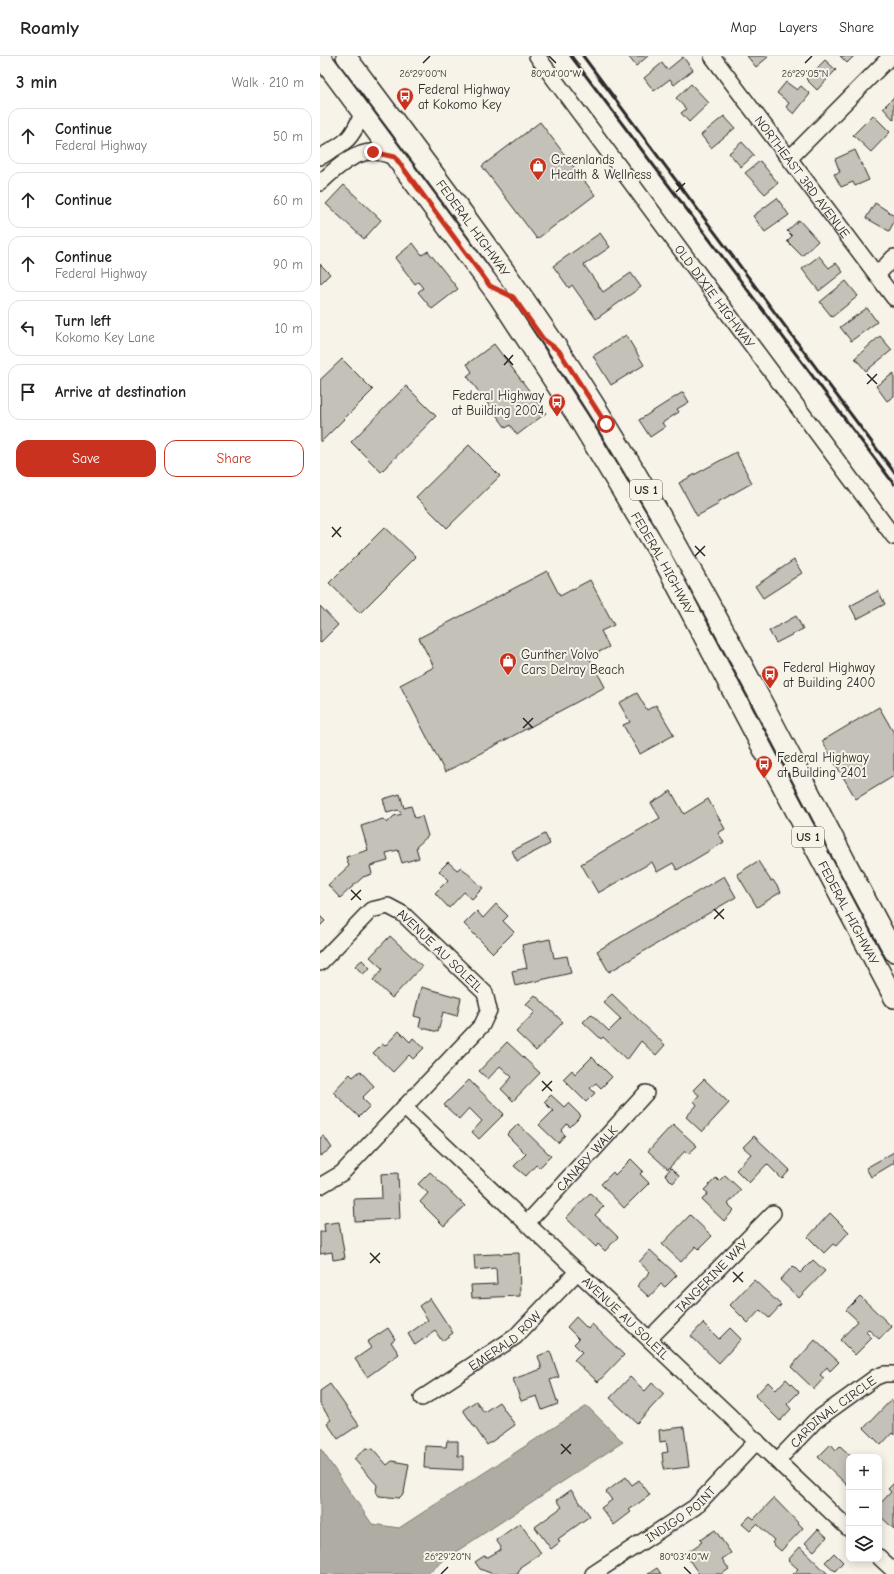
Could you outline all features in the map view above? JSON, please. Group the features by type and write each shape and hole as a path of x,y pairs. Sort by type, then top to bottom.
{"main road":[{"name":"FEDERAL HIGHWAY","path":"320,56 362,114 438,213 490,286 580,420 662,558 894,998"},
{"name":"FEDERAL HIGHWAY","path":"346,56 506,272 617,442 696,578 894,952"},
{"path":"438,213 461,230 484,261 494,270 506,272"},
{"path":"490,286 513,297 543,339 559,351"},
{"path":"662,558 681,573 696,578"},
{"path":"684,600 692,602 702,608 726,651 741,665"}],"street":[{"name":"OLD DIXIE HIGHWAY","path":"537,56 894,537"},
{"name":"NORTHEAST 3RD AVENUE","path":"712,56 789,159 885,277 894,298"},
{"path":"789,159 891,56"},
{"path":"320,157 345,142 354,131 362,114"},
{"path":"322,176 368,152 376,152 395,157"},
{"path":"885,277 894,257"},
{"name":"AVENUE AU SOLEIL","path":"320,963 371,910 388,906 403,914 486,993 489,1010 482,1025 342,1173 320,1186"},
{"name":"CANARY WALK","path":"527,1223 646,1093"},
{"name":"AVENUE AU SOLEIL","path":"404,1107 847,1526"},
{"name":"TANGERINE WAY","path":"649,1339 773,1213"},
{"name":"EMERALD ROW","path":"422,1398 515,1337 578,1271"},
{"name":"CARDINAL CIRCLE","path":"777,1461 815,1421 876,1377 884,1374 894,1374"},
{"name":"INDIGO POINT","path":"594,1574 694,1507 757,1441"},
{"path":"882,1560 893,1569"}],"shaded area":[{"path":"587,1406 623,1442 448,1557 427,1574 320,1574 320,1448 372,1524 399,1528"}],"building":[{"path":"628,56 648,56 636,66"},
{"path":"747,56 768,56 768,57 756,67"},
{"path":"840,56 854,56 847,63"},
{"path":"683,57 693,70 674,85 670,79 654,91 644,78 662,63 667,70"},
{"path":"825,60 836,70 817,90 806,79"},
{"path":"786,82 797,90 801,86 810,94 794,114 786,107 789,103 777,93"},
{"path":"691,84 709,103 689,122 681,113 686,109 676,98"},
{"path":"894,97 894,120 883,108"},
{"path":"873,115 890,132 871,152 853,135"},
{"path":"724,116 735,128 711,148 701,135"},
{"name":"Greenlands Health & Wellness","path":"540,122 595,195 537,239 482,166"},
{"path":"742,142 754,155 741,167 729,153"},
{"path":"855,150 869,180 855,186 853,182 841,187 834,174 840,172 835,159"},
{"path":"760,161 778,183 765,194 745,173"},
{"path":"344,185 381,220 364,239 326,204"},
{"path":"777,198 789,215 765,232 753,216"},
{"path":"875,203 894,215 894,222 889,231 866,218"},
{"path":"799,220 818,241 802,256 787,241 792,236 787,231"},
{"path":"600,233 610,247 584,265 603,292 631,273 641,287 596,319 572,285 569,288 553,266"},
{"path":"413,243 422,255 428,251 458,289 432,309 418,292 423,288 418,282 415,284 395,258"},
{"path":"819,256 829,268 836,263 843,272 819,291 802,269"},
{"path":"320,264 330,274 320,284"},
{"path":"846,281 858,296 832,317 820,302"},
{"path":"867,308 877,322 851,341 840,327"},
{"path":"626,335 644,365 611,385 593,356"},
{"path":"880,336 892,350 866,371 855,358"},
{"path":"494,344 546,413 517,435 510,425 506,428 467,376 472,372 467,364"},
{"path":"342,359 373,390 321,442 320,380"},
{"path":"894,373 894,396 887,401 876,386"},
{"path":"406,386 436,416 381,472 351,442"},
{"path":"683,392 689,402 677,409 679,412 662,423 665,427 650,437 639,420"},
{"path":"469,445 500,476 447,528 416,497"},
{"path":"736,452 752,483 718,502 719,504 697,516 679,483"},
{"path":"385,527 416,557 360,613 329,583"},
{"path":"794,560 802,573 763,598 755,586"},
{"name":"Gunther Volvo Cars Delray Beach","path":"547,571 560,596 590,580 614,625 601,631 609,647 589,657 605,687 445,772 400,685 434,667 419,638"},
{"path":"878,591 885,604 857,619 850,606"},
{"path":"320,606 338,625 320,643"},
{"path":"796,616 803,629 776,643 769,631"},
{"path":"637,693 647,710 656,705 674,735 640,754 623,725 630,722 619,703"},
{"path":"879,707 894,733 894,776 856,799 822,741"},
{"path":"671,791 684,814 708,799 725,829 718,833 724,842 677,870 673,863 657,872 652,862 598,893 581,864 660,818 651,803"},
{"path":"400,794 404,808 411,806 415,818 422,816 428,836 416,847 419,858 402,863 398,850 386,853 388,861 370,866 372,874 363,877 340,898 328,885 349,866 346,857 368,850 361,826 383,819 387,823 394,816 402,814 398,810 387,813 383,799"},
{"path":"545,834 550,844 517,861 512,851"},
{"path":"758,861 771,881 773,880 781,892 757,907 737,874"},
{"path":"448,862 457,870 461,867 483,888 472,899 464,892 449,908 435,893 448,880 439,871"},
{"path":"724,876 736,897 609,972 597,951"},
{"path":"496,904 508,916 503,921 514,932 493,953 464,924 477,911 483,918"},
{"path":"320,916 325,921 320,926"},
{"path":"390,936 422,966 392,998 373,980 383,969 370,957"},
{"path":"550,939 554,958 567,956 571,973 515,986 512,971 527,968 522,945"},
{"path":"362,960 370,968 363,974 355,966"},
{"path":"421,987 461,998 457,1016 443,1012 438,1032 419,1027 421,1018 414,1016"},
{"path":"612,994 665,1045 656,1055 641,1041 627,1060 603,1037 601,1039 583,1022 591,1014 609,1031 621,1019 603,1002"},
{"path":"535,995 563,1022 536,1051 516,1032 535,1012 526,1004"},
{"path":"399,1031 410,1042 413,1038 424,1048 413,1059 409,1055 393,1072 373,1053 382,1044 385,1046"},
{"path":"507,1042 540,1073 513,1101 501,1089 512,1077 500,1066 488,1079 479,1071"},
{"path":"592,1057 612,1077 601,1088 596,1083 590,1088 595,1093 586,1102 563,1079 572,1070 575,1074"},
{"path":"360,1071 374,1086 362,1098 370,1106 359,1117 333,1092 350,1074 353,1077"},
{"path":"704,1079 729,1103 702,1132 686,1117 697,1105 694,1101 699,1095 693,1090"},
{"path":"469,1080 504,1114 479,1139 472,1132 482,1121 469,1108 459,1119 444,1105"},
{"path":"551,1095 564,1107 568,1103 581,1116 570,1127 567,1124 561,1131 565,1135 558,1143 539,1125 553,1111 544,1102"},
{"path":"518,1124 551,1156 539,1168 536,1165 526,1176 514,1166 526,1154 507,1135"},
{"path":"673,1124 697,1146 688,1154 685,1151 668,1169 648,1151"},
{"path":"324,1136 332,1148 320,1156 320,1138"},
{"path":"754,1136 790,1170 782,1179 767,1164 749,1183 736,1170 751,1154 743,1147"},
{"path":"894,1152 894,1163 871,1177 866,1168"},
{"path":"631,1159 643,1171 640,1174 649,1183 624,1208 601,1184 613,1172 615,1175"},
{"path":"671,1168 679,1176 673,1183 665,1175"},
{"path":"430,1172 465,1206 444,1226 420,1202 428,1193 418,1184"},
{"path":"398,1173 400,1219 355,1221 354,1199 382,1198 381,1174"},
{"path":"725,1175 741,1190 728,1204 734,1210 724,1221 702,1200 708,1193 704,1190 716,1178 719,1181"},
{"path":"590,1193 604,1206 595,1215 618,1237 605,1251 598,1244 596,1247 566,1218"},
{"path":"830,1213 849,1232 836,1246 833,1244 824,1253 808,1237"},
{"path":"690,1215 712,1236 699,1249 696,1246 681,1262 662,1244"},
{"path":"339,1222 345,1258 333,1260 332,1252 320,1254 320,1232 325,1232 324,1224"},
{"path":"650,1250 677,1275 665,1287 661,1284 649,1297 637,1286 650,1272 639,1262"},
{"path":"519,1253 520,1296 472,1298 471,1285 497,1284 496,1268 475,1270 474,1255"},
{"path":"813,1260 825,1271 799,1298 780,1280 793,1266 800,1273"},
{"path":"754,1280 781,1305 769,1318 760,1310 748,1323 730,1305"},
{"path":"860,1296 892,1327 879,1339 868,1329 866,1332 872,1338 855,1355 840,1340 858,1321 846,1310"},
{"path":"430,1298 453,1333 442,1341 435,1331 415,1345 408,1334 428,1320 419,1306"},
{"path":"576,1317 588,1329 592,1324 624,1355 598,1382 574,1360 582,1352 574,1344 579,1339 567,1327"},
{"path":"703,1323 719,1339 730,1328 741,1339 719,1363 691,1336"},
{"path":"388,1328 395,1339 391,1342 399,1354 367,1377 355,1359 371,1348 367,1342"},
{"path":"815,1340 839,1362 830,1371 827,1367 820,1375 824,1378 814,1389 791,1367"},
{"path":"550,1351 559,1377 550,1380 558,1404 542,1410 537,1396 521,1401 513,1379 542,1369 538,1356"},
{"path":"630,1377 645,1391 652,1383 664,1394 637,1423 610,1398"},
{"path":"786,1379 799,1392 787,1404 791,1409 780,1421 755,1396 768,1382 776,1390"},
{"path":"330,1384 359,1425 338,1439 327,1423 331,1420 320,1404 320,1391"},
{"path":"891,1400 894,1402 894,1435 892,1433 881,1445 864,1428"},
{"path":"476,1401 484,1412 499,1402 515,1425 487,1445 463,1410"},
{"path":"684,1427 689,1467 664,1470 662,1453 668,1452 666,1441 660,1442 659,1430"},
{"path":"447,1441 458,1441 458,1456 463,1456 463,1470 424,1468 425,1446 446,1447"},
{"path":"831,1444 836,1450 840,1446 849,1454 846,1454 846,1484 818,1457"},
{"path":"366,1448 373,1449 387,1465 392,1461 409,1464 404,1493 399,1498 379,1496 376,1492 377,1485 354,1459"},
{"path":"626,1477 632,1485 639,1480 650,1495 629,1510 631,1512 614,1525 601,1508 612,1500 606,1492"},
{"path":"894,1483 894,1529 882,1518 882,1502 891,1492 888,1489"},
{"path":"571,1490 590,1516 558,1539 560,1542 551,1549 535,1527 562,1507 557,1500"},
{"path":"774,1498 803,1528 781,1551 772,1543 774,1540 757,1524 750,1531 742,1524 750,1516 754,1519"},
{"path":"520,1523 541,1553 520,1567 518,1574 493,1574 480,1569 475,1562 484,1556 488,1557 500,1550 501,1547 496,1540"},
{"path":"818,1529 827,1537 814,1551 805,1543"},
{"path":"715,1530 731,1553 722,1559 729,1569 722,1574 699,1574 685,1554 702,1542 700,1540"},
{"path":"800,1547 828,1574 793,1574 798,1569 788,1560"},
{"path":"834,1553 843,1562 835,1571 825,1562"},
{"path":"657,1568 661,1574 648,1574"}],"railway":[{"path":"571,56 894,484"},
{"path":"583,56 894,472"}],"place":[{"name":"Federal Highway at Kokomo Key","path":"405,111"},
{"name":"Greenlands Health & Wellness","path":"538,181"},
{"name":"Federal Highway at Building 2004","path":"557,417"},
{"name":"Gunther Volvo Cars Delray Beach","path":"508,676"},
{"name":"Federal Highway at Building 2400","path":"770,689"},
{"name":"Federal Highway at Building 2401","path":"764,779"}],"route":[{"path":"373,152 395,157 445,222 490,286 513,297 543,339 559,351 606,424"}]}
